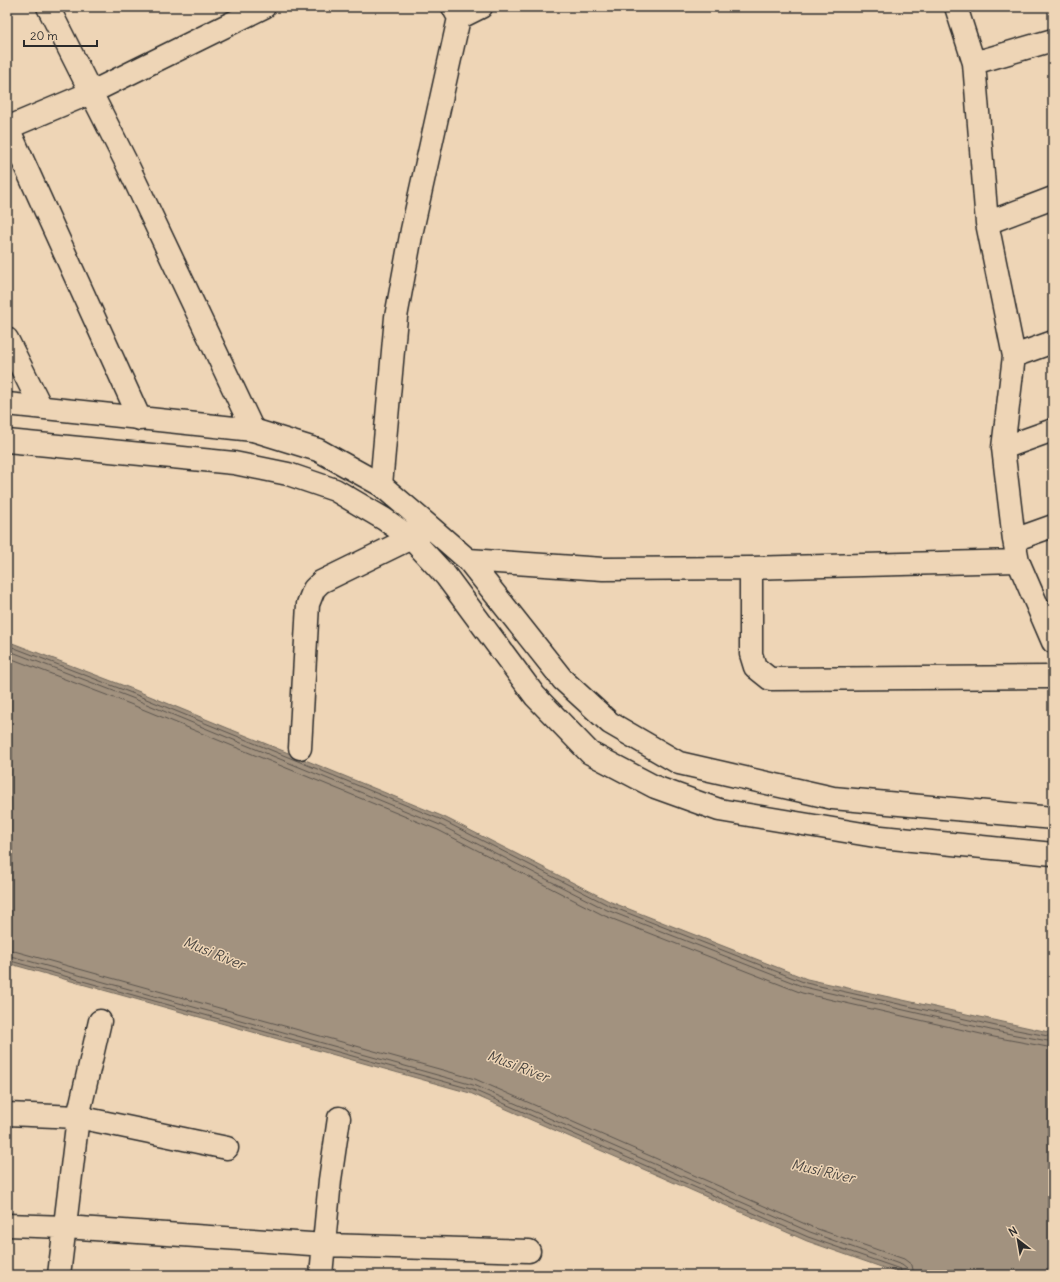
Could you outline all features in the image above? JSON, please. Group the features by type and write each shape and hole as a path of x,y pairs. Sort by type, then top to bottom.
{"street":[{"path":"48,7 126,162 253,430"},
{"path":"140,419 7,128 90,93 264,7"},
{"path":"381,485 396,317 456,12 481,7"},
{"path":"956,7 974,63 987,223 1014,356 1003,448 1016,550 1053,640"},
{"path":"974,63 1053,40"},
{"path":"987,223 1053,198"},
{"path":"7,339 41,407"},
{"path":"1014,356 1053,342"},
{"path":"7,404 253,430 318,450 381,485 468,560 563,680 610,723 679,762 833,798 1053,818"},
{"path":"1003,448 1053,430"},
{"path":"7,441 234,463 288,474 335,490 384,519 411,538 446,576 535,696 590,753 655,787 720,810 749,815 882,837 1053,854"},
{"path":"300,748 308,604 314,588 321,582 411,538 429,526"},
{"path":"468,560 603,569 751,568 1016,550 1053,526"},
{"path":"751,568 751,654 755,667 770,679 1053,677"},
{"path":"60,1275 78,1117 100,1021"},
{"path":"7,1114 78,1117 227,1148"},
{"path":"321,1275 330,1180 339,1118"},
{"path":"7,1225 65,1226 325,1245 529,1251"}],"water":[{"name":"Musi River","path":"7,641 135,690 444,817 611,902 807,979 1053,1033 1053,1275 904,1275 807,1241 470,1093 7,963"}]}
